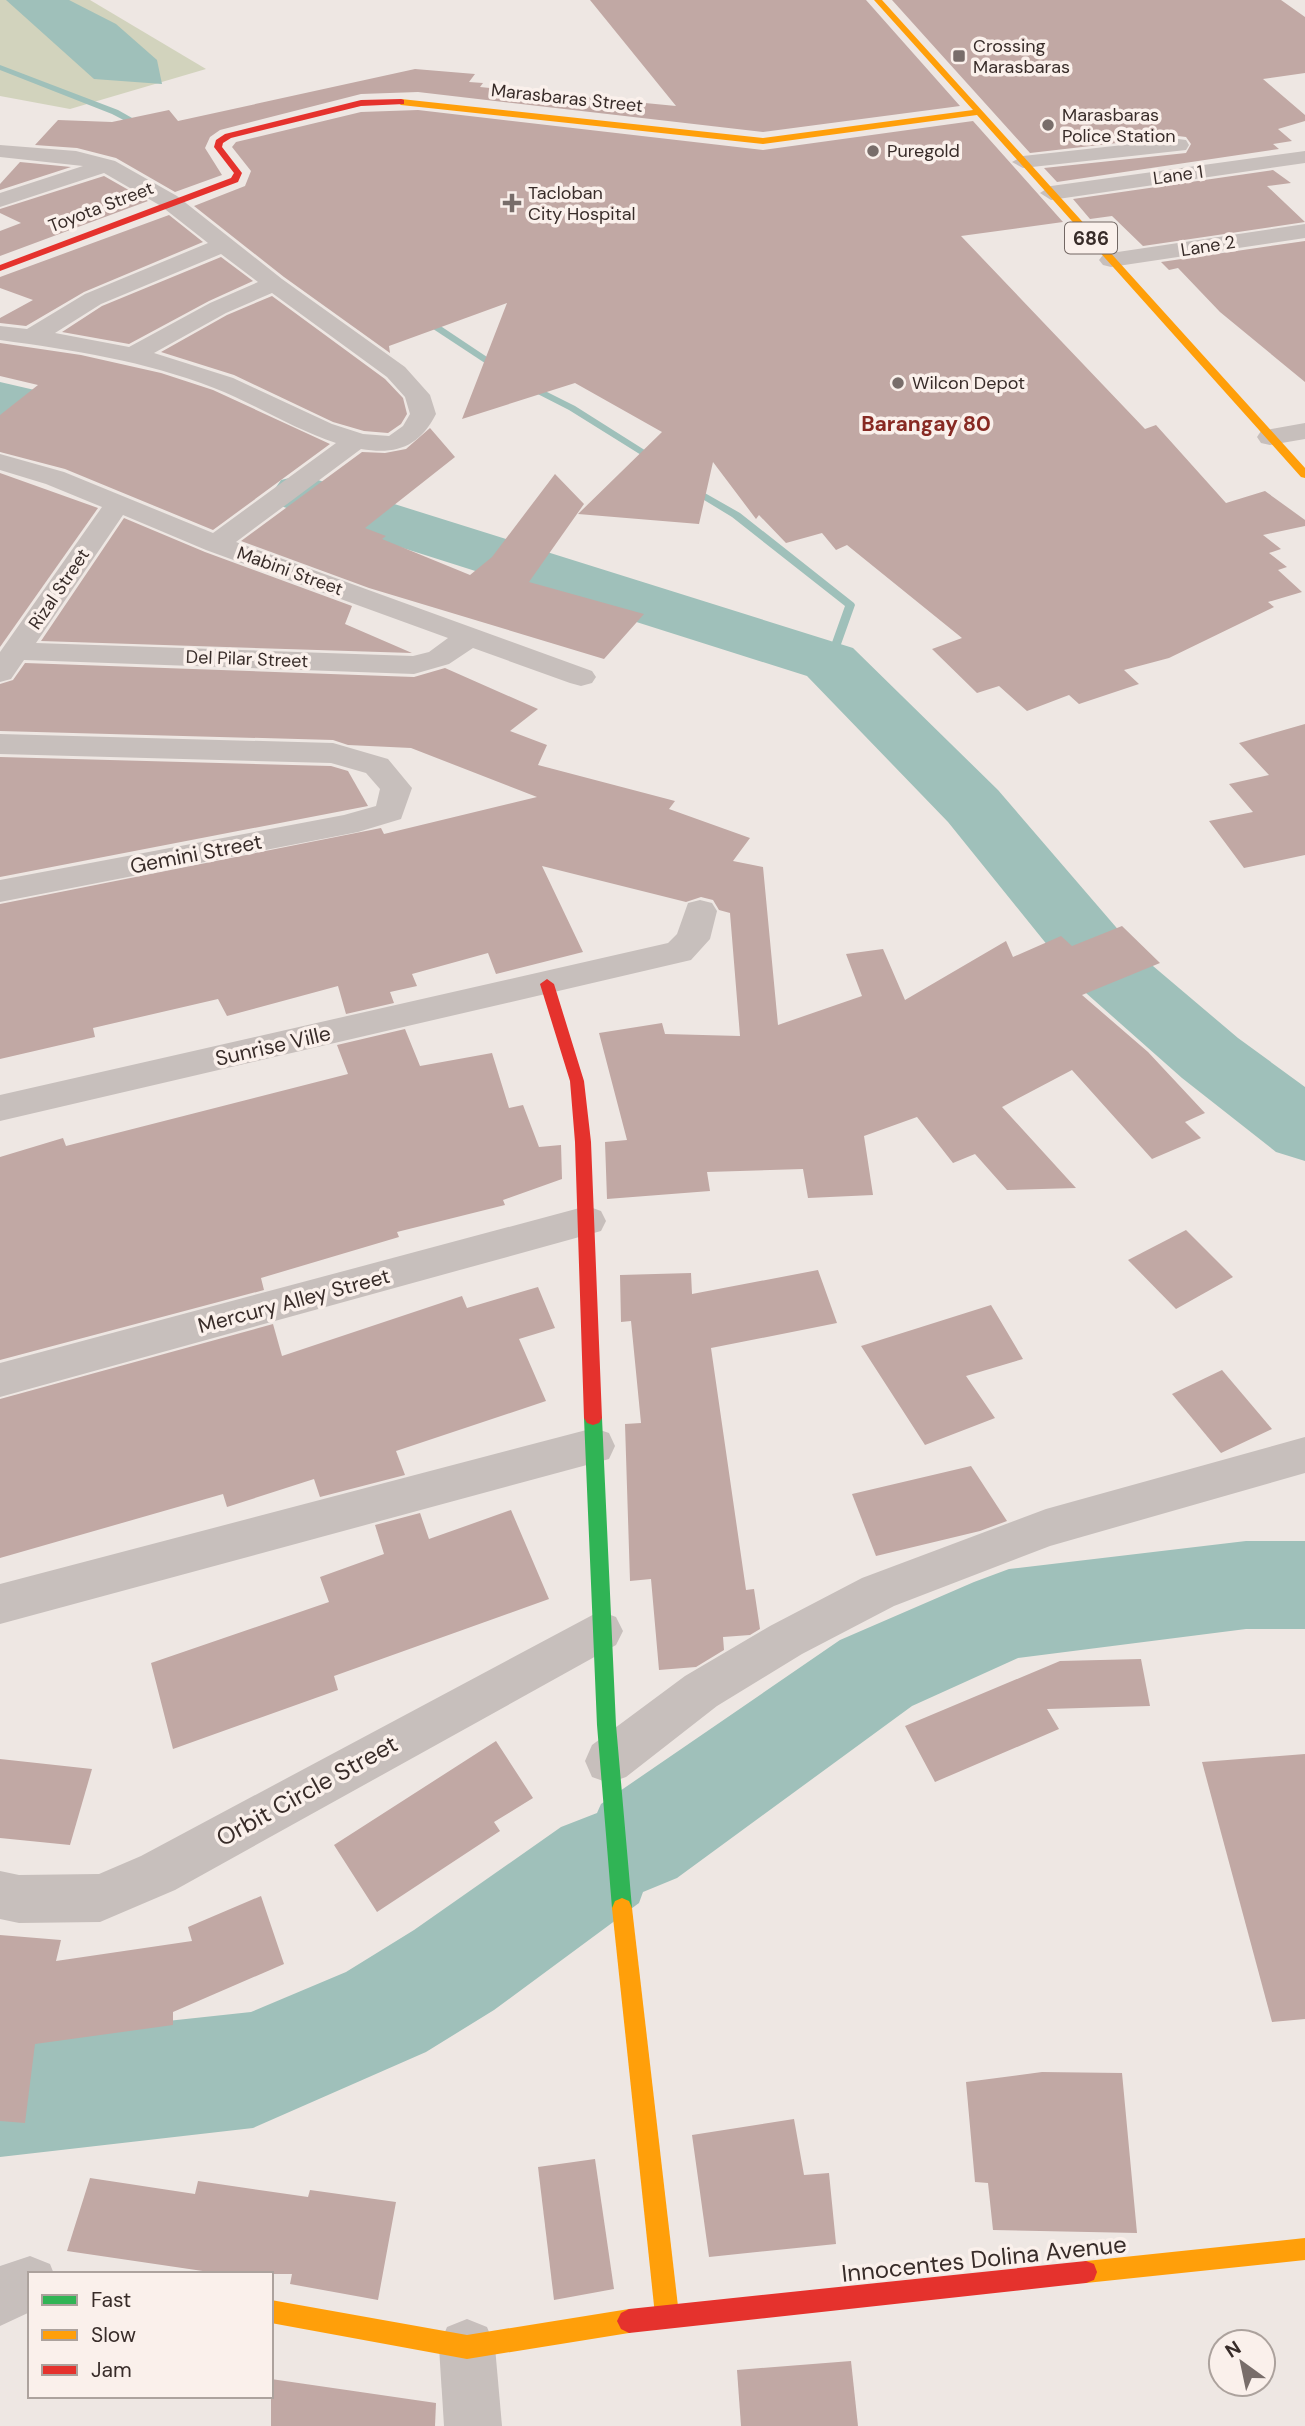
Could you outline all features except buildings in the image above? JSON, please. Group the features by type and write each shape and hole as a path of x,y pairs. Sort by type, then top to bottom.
{"street":[{"name":"686","path":"878,0 1305,475"},
{"name":"Marasbaras Street","path":"218,188 235,180 238,173 218,148 219,142 228,136 361,103 387,100 549,115 762,141 979,112"},
{"path":"1023,162 1178,145"},
{"path":"0,151 76,157 107,166 169,201 274,284 396,372 417,395 423,414 416,428 404,440 387,445 355,442 224,383 131,356 0,332"},
{"name":"Lane 1","path":"1051,193 1305,157"},
{"path":"2,198 107,166"},
{"name":"Toyota Street","path":"0,268 169,201 218,188"},
{"name":"Lane 2","path":"1111,260 1305,231"},
{"path":"32,337 93,299 225,244"},
{"path":"131,356 205,314 274,284"},
{"path":"1270,437 1305,431"},
{"path":"216,544 355,442"},
{"name":"Mabini Street","path":"0,462 55,478 216,544 581,677"},
{"name":"Rizal Street","path":"9,662 117,504"},
{"name":"Del Pilar Street","path":"9,662 414,665 439,657 469,637"},
{"name":"Gemini Street","path":"0,744 333,753 377,766 396,788 390,812 346,825 0,891"},
{"name":"Sunrise Ville","path":"0,1108 679,952 693,939 700,911"},
{"path":"547,984 576,1081 587,1221 600,1631 612,1823 667,2315"},
{"name":"Mercury Alley Street","path":"0,1381 587,1221"},
{"path":"0,1604 594,1446"},
{"path":"609,1761 701,1691 786,1640 878,1592 1046,1528 1305,1455"},
{"name":"Orbit Circle Street","path":"0,1895 19,1899 100,1898 158,1873 600,1631"},
{"name":"Innocentes Dolina Avenue","path":"273,2311 467,2347 667,2315 1305,2249"},
{"path":"467,2347 473,2426"}],"green space":[{"path":"0,0 90,0 206,69 70,109 0,96"}],"water":[{"path":"6,0 69,0 116,24 157,60 162,84 94,79"}],"waterway":[{"path":"0,67 115,112 144,127"},
{"path":"424,319 500,369"},
{"path":"527,385 572,408 657,461"},
{"path":"0,399 32,406 128,437"},
{"path":"689,487 736,515 850,605 830,662"},
{"path":"302,493 384,522 799,650 830,662 973,806 1113,974 1210,1058 1305,1130"},
{"path":"639,1841 876,1673 1009,1614 1246,1585 1305,1585"},
{"path":"0,2098 253,2070 386,2012 454,1970 600,1865"}],"traffic: fast":[{"path":"593,1418 606,1725 622,1908"}],"traffic: slow":[{"path":"878,0 1305,475"},
{"path":"401,102 763,141 979,112"},
{"path":"622,1908 667,2315"},
{"path":"1086,2272 1305,2249"},
{"path":"273,2311 467,2347 629,2321"}],"traffic: jam":[{"path":"0,268 235,180 238,173 218,147 219,142 228,136 361,103 401,102"},
{"path":"547,984 577,1081 583,1142 593,1418"},
{"path":"629,2321 1086,2272"}],"place":[{"name":"Crossing Marasbaras","path":"959,56"},
{"name":"Marasbaras Police Station","path":"1048,125"},
{"name":"Puregold","path":"873,151"},
{"name":"Tacloban City Hospital","path":"512,203"},
{"name":"Wilcon Depot","path":"898,383"}],"district":[{"name":"Barangay 80","path":"926,424"}]}
